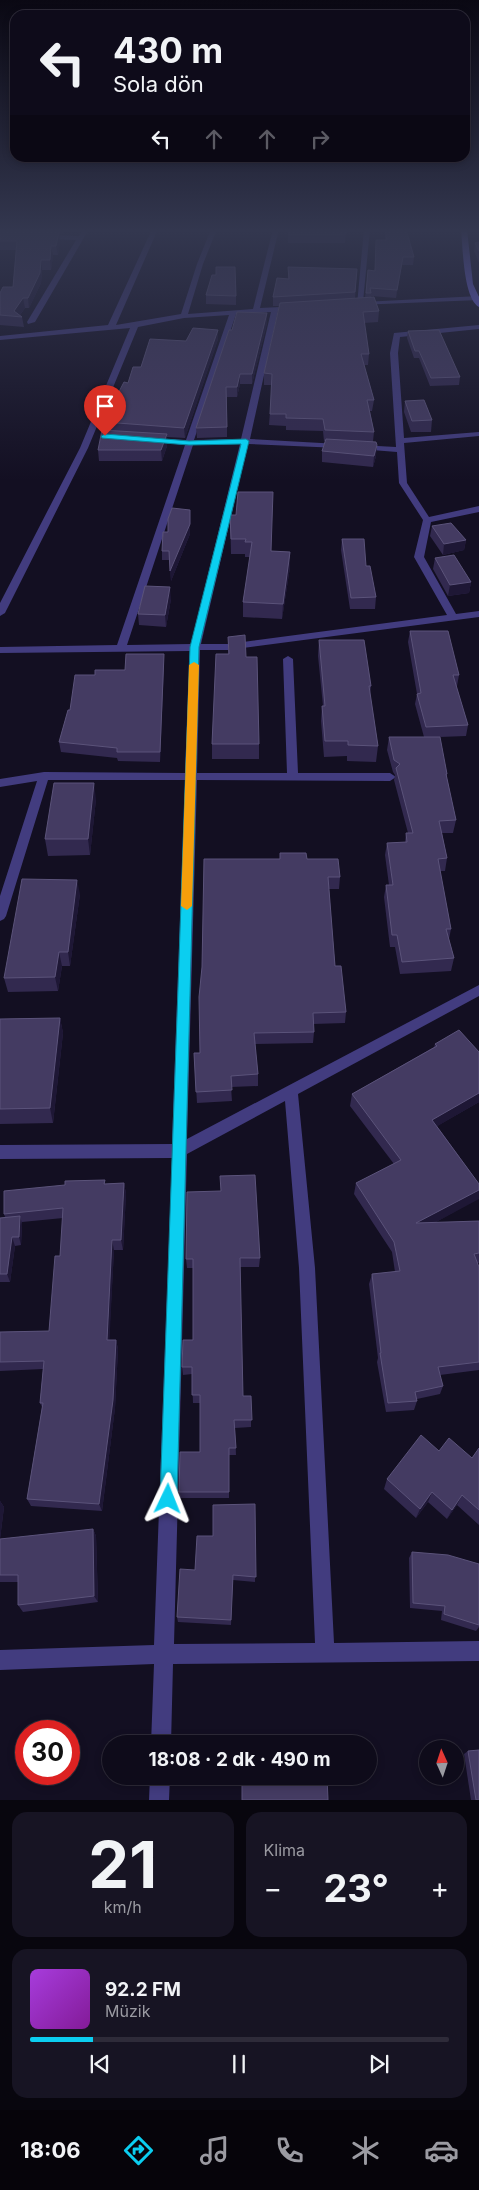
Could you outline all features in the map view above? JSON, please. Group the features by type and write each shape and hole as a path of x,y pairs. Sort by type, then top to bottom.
{"street":[{"path":"31,322 36,313"},
{"path":"111,327 117,313"},
{"path":"0,338 135,325 184,316 221,313"},
{"path":"121,648 233,313"},
{"path":"161,1735 195,647 246,441 274,313"},
{"path":"0,613 94,435 135,325"},
{"path":"452,617 419,557 427,520 403,483 394,353 398,335 479,327"},
{"path":"141,440 189,443 246,441 401,446 479,434"},
{"path":"427,520 479,509"},
{"path":"0,650 228,647 479,614"},
{"path":"288,660 293,777"},
{"path":"0,916 44,776"},
{"path":"0,783 44,776 390,777"},
{"path":"0,1152 179,1151 479,990"},
{"path":"291,1091 307,1268 325,1652"},
{"path":"0,1660 164,1654 479,1650"},
{"path":"159,1800 160,1785"}],"building":[{"path":"0,313 17,313 22,317 0,315"},
{"path":"237,313 267,313 252,374 240,374 237,387 226,387 227,427 196,428 229,330 232,330"},
{"path":"278,313 363,313 369,354 361,354 374,400 367,400 374,432 325,430 323,419 286,418 286,414 270,414 272,374 264,373"},
{"path":"193,328 218,330 184,428 104,422 110,405 112,405 124,382 128,383 133,367 141,367 150,339 186,341"},
{"path":"439,330 460,377 431,378 419,351 415,351 408,331"},
{"path":"424,400 432,420 412,421 405,401"},
{"path":"102,430 167,434 161,450 98,450"},
{"path":"326,439 376,442 377,445 374,456 322,451"},
{"path":"238,492 273,492 271,551 290,552 283,604 243,602 252,542 245,542 246,539 231,539 230,515 236,515"},
{"path":"172,508 190,510 190,524 170,571 169,551 162,551 163,532 168,532 168,519"},
{"path":"451,523 466,540 444,544 432,526"},
{"path":"342,539 364,539 366,566 370,566 376,597 351,598"},
{"path":"454,555 471,582 450,585 435,558"},
{"path":"145,586 170,587 165,615 138,614"},
{"path":"410,631 448,631 459,675 453,675 468,725 426,727 417,694 421,693"},
{"path":"245,635 246,657 257,657 259,744 212,744 216,654 229,654 228,637"},
{"path":"319,640 364,640 378,746 348,745 348,741 325,741 322,706 325,706"},
{"path":"126,654 164,654 160,752 117,752 117,748 59,742 68,710 70,710 75,675 95,675 95,670 125,670"},
{"path":"389,737 440,737 456,820 439,821 447,858 438,859 451,929 446,929 454,958 402,962 397,935 392,935 386,885 393,885 387,843 407,842 406,833 413,833 396,768 400,764 394,760"},
{"path":"54,783 94,783 88,839 45,839"},
{"path":"280,853 306,853 307,859 338,859 340,877 328,877 335,966 341,966 346,1012 313,1013 314,1032 254,1033 258,1074 231,1076 232,1090 196,1092 194,1053 200,1053 199,997 202,967 204,859 280,859"},
{"path":"22,879 77,880 68,952 59,952 55,977 4,978"},
{"path":"60,1018 50,1108 0,1109 0,1019"},
{"path":"459,1030 479,1052 479,1093 432,1120 479,1184 479,1190 416,1223 479,1221 479,1253 474,1254 479,1267 479,1362 438,1367 443,1386 415,1392 417,1401 388,1403 380,1353 372,1274 400,1271 394,1242 356,1183 401,1160 352,1094 437,1046 435,1044"},
{"path":"255,1175 260,1258 240,1258 243,1396 251,1396 252,1420 234,1420 236,1448 229,1448 229,1492 179,1492 180,1452 200,1452 200,1395 192,1395 192,1367 182,1367 183,1340 193,1340 193,1259 186,1259 187,1192 221,1191 220,1176"},
{"path":"105,1180 104,1184 124,1183 121,1240 112,1240 107,1340 116,1340 113,1400 99,1504 27,1499 43,1403 40,1403 44,1361 0,1362 0,1332 49,1331 55,1256 60,1256 63,1208 4,1214 4,1191 65,1185 65,1181"},
{"path":"20,1216 19,1237 12,1237 7,1274 0,1274 0,1218"},
{"path":"421,1435 439,1451 449,1438 472,1458 479,1448 479,1510 462,1495 452,1510 432,1492 420,1509 387,1479"},
{"path":"255,1504 256,1577 233,1575 231,1620 177,1617 180,1569 195,1570 197,1536 213,1536 213,1505"},
{"path":"93,1529 94,1596 18,1605 18,1575 0,1575 0,1539"},
{"path":"412,1552 448,1555 479,1564 479,1625 444,1614 445,1606 413,1603"},
{"path":"479,1750 479,1800 476,1800 468,1751"},
{"path":"242,1785 327,1785 328,1800 242,1800"}],"slow traffic":[{"path":"187,906 194,665"}],"route":[{"path":"105,436 189,443 246,441 195,647 168,1499"}]}
